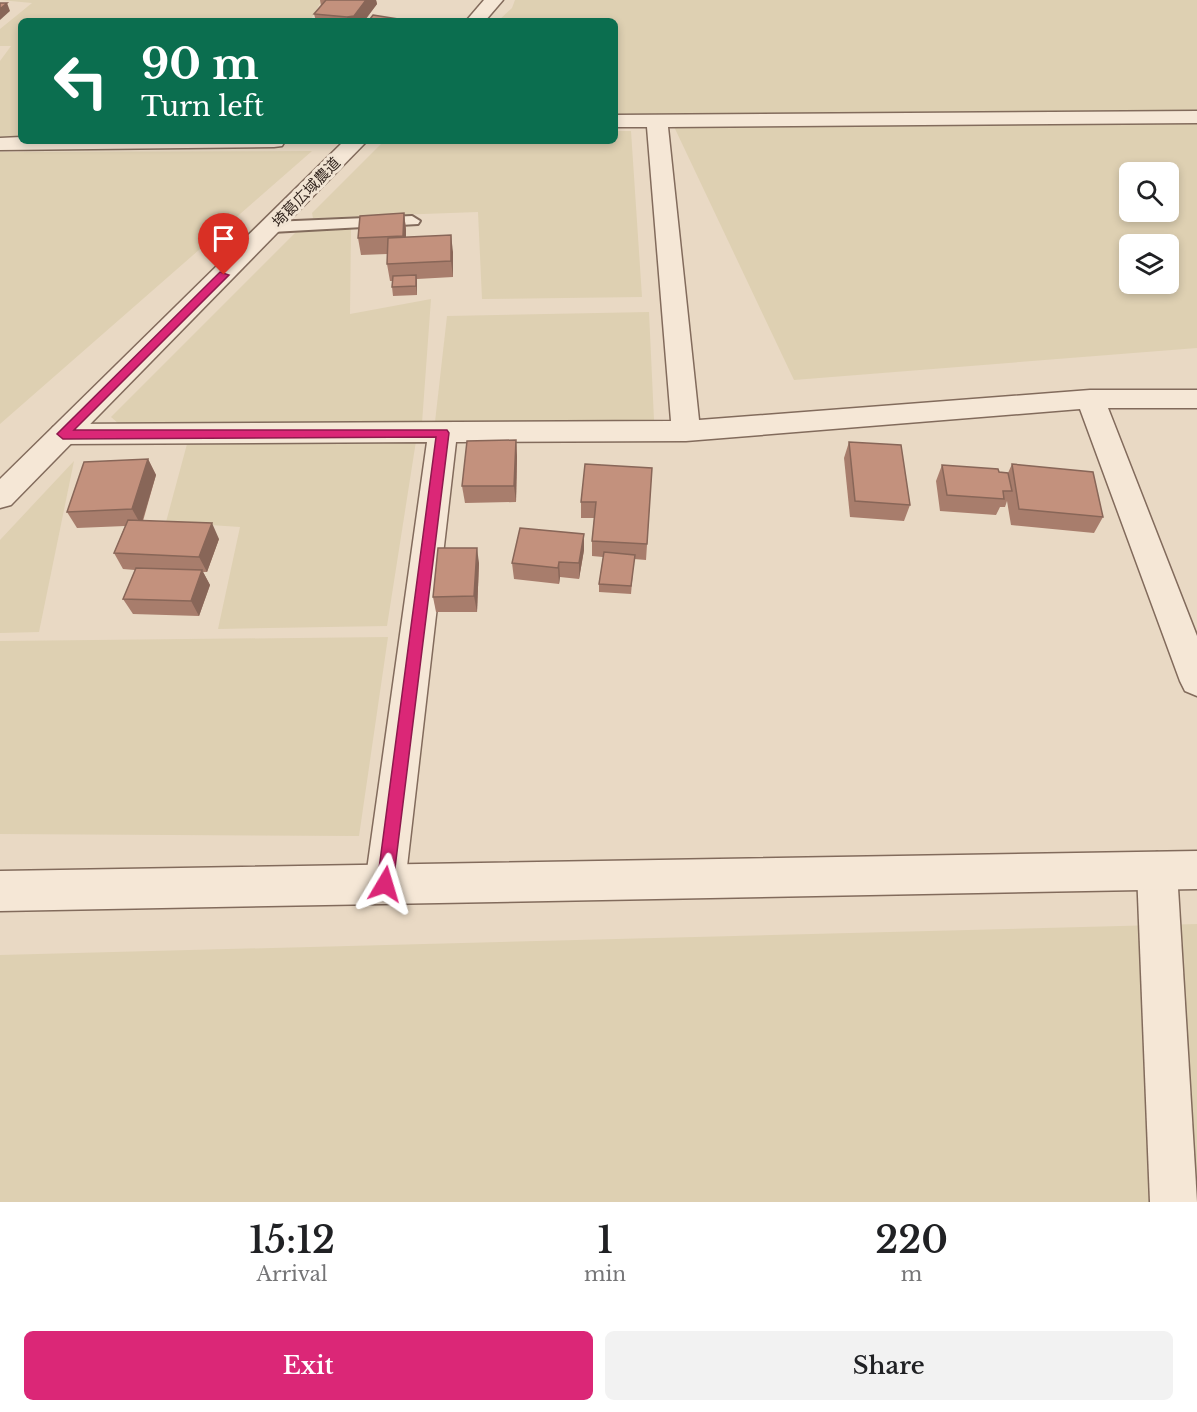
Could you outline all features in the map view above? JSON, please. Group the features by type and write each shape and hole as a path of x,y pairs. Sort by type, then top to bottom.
{"street":[{"path":"478,18 494,0"},
{"path":"618,121 1197,117"},
{"path":"657,121 686,431"},
{"path":"0,144 18,144"},
{"name":"埼葛広域農道","path":"0,497 353,144"},
{"path":"1090,399 1197,681"},
{"path":"63,434 686,431 1090,399 1197,399"},
{"path":"385,884 443,433"},
{"path":"0,891 1177,871 1174,1202"}],"lane":[{"path":"272,227 412,221"}],"shaded area":[{"path":"0,0 322,0 312,18 18,18 18,136 0,137 0,61 11,46 0,46 0,29 32,3"},
{"path":"515,0 1197,0 1197,348 794,380 668,114 618,114 618,18 501,18 512,8"},
{"path":"618,131 631,131 642,297 482,299 478,212 313,218 312,213 381,144 618,144"},
{"path":"312,151 0,424 0,152"},
{"path":"351,228 350,314 431,299 422,423 119,424 111,417 296,232"},
{"path":"649,312 654,420 435,422 447,316"},
{"path":"416,441 387,626 218,629 240,527 166,522 187,444"},
{"path":"74,461 39,632 0,633 0,540"},
{"path":"388,637 359,836 0,834 0,641"},
{"path":"1197,924 1197,1202 0,1202 0,955"}],"building":[{"path":"326,0 366,0 354,16 314,14"},
{"path":"373,15 392,18 371,18"},
{"path":"404,213 403,236 358,238 360,216"},
{"path":"451,235 451,261 387,264 388,238"},
{"path":"416,275 416,286 392,287 393,276"},
{"path":"516,440 514,486 462,486 467,441"},
{"path":"849,442 901,445 910,505 855,501"},
{"path":"148,459 132,509 67,512 84,462"},
{"path":"585,464 652,468 647,544 592,541 596,502 581,502"},
{"path":"1012,464 1093,472 1103,517 1019,509"},
{"path":"942,465 998,469 999,472 1008,473 1012,491 1003,491 1004,499 947,495"},
{"path":"128,520 212,523 199,557 114,553"},
{"path":"520,528 584,534 579,563 559,562 558,568 512,563"},
{"path":"438,548 477,548 474,596 433,597"},
{"path":"604,552 635,555 631,586 599,584"},
{"path":"136,568 202,570 191,601 123,599"}],"route":[{"path":"224,275 63,434 443,433 385,884"}]}
